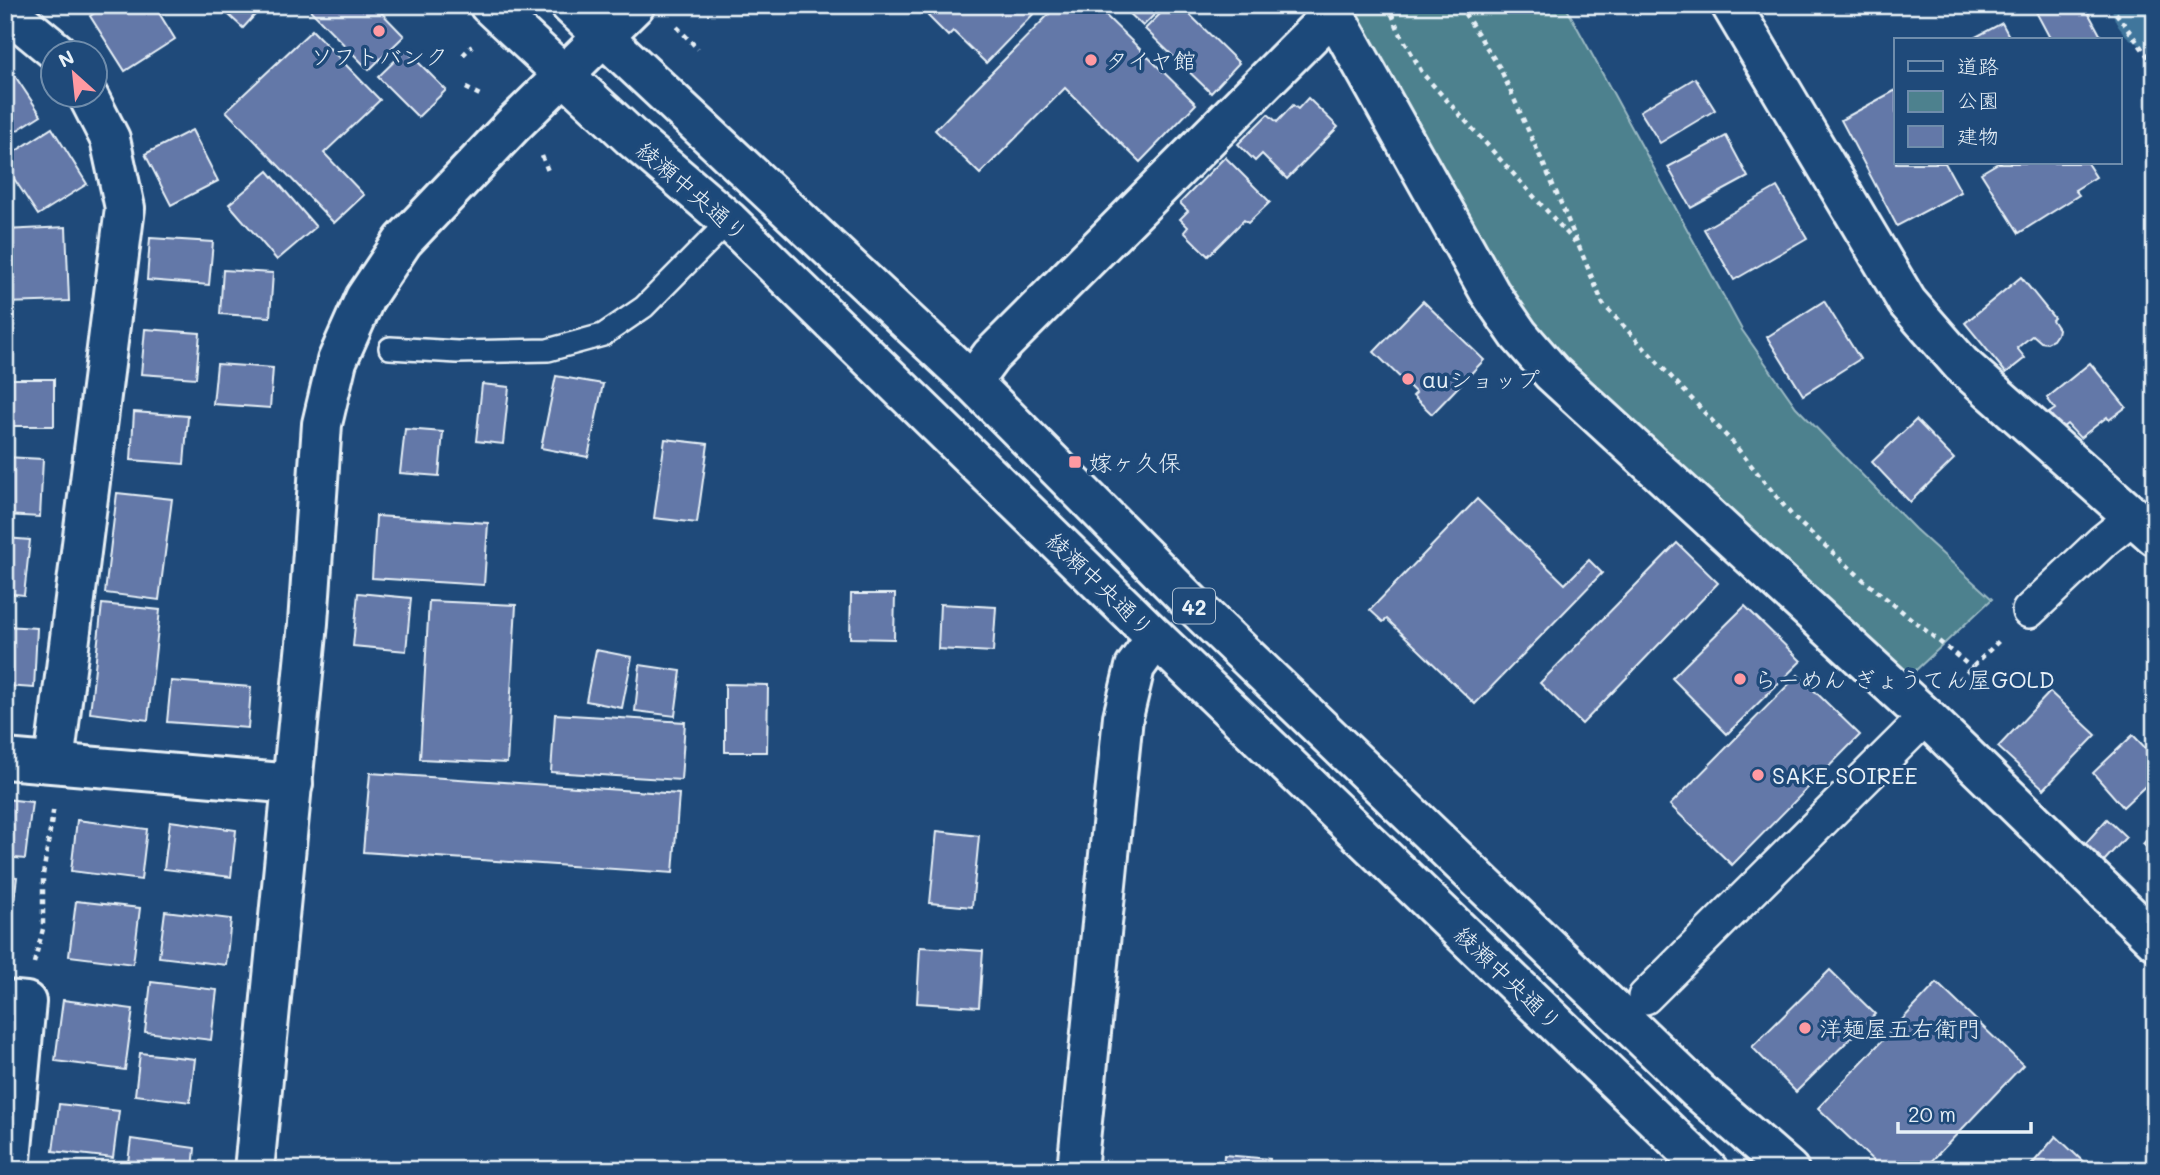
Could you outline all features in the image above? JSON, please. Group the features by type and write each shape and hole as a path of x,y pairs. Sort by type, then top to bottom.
{"street":[{"name":"綾瀬中央通り","path":"489,5 631,137 729,221 1156,638 1708,1170"},
{"name":"42","path":"570,5 972,382 1254,664 1698,1091 1790,1170"},
{"path":"254,1170 308,623 321,424 337,361 365,298 404,241 512,126 635,5"},
{"path":"1731,5 1907,302 1961,364 2148,517 2103,541 2029,611"},
{"path":"972,382 991,356 1331,9 1490,293 1519,335 1552,373 1926,717 2155,940"},
{"path":"16,15 41,38"},
{"path":"54,763 125,208 110,139 94,108"},
{"path":"1077,1170 1123,717 1135,667 1156,638"},
{"path":"1645,996 1926,717"},
{"path":"5,760 293,784"},
{"path":"10,1170 16,1001"}],"lane":[{"path":"390,348 457,352 548,350 603,335 644,307 729,221"}],"path":[{"path":"1388,5 1423,74 1578,244"},
{"path":"1459,5 1500,68 1603,304 1734,443 1794,518 1867,583 1972,668"},
{"path":"2110,5 2155,66"},
{"path":"677,27 698,49"},
{"path":"466,88 483,96"},
{"path":"541,156 548,171"},
{"path":"1926,717 2029,611"},
{"path":"16,1001 43,929 43,875 54,803"}],"green space":[{"path":"1345,5 1565,5 1742,330 1796,407 1915,529 1992,599 1901,684 1565,362 1516,302"}],"building":[{"path":"107,5 154,5 175,39 125,71 108,44 108,38 104,38 90,16"},
{"path":"218,5 264,5 243,28"},
{"path":"314,5 374,5 404,36 369,70 310,10"},
{"path":"938,5 1042,5 986,63 953,31 948,36 928,16"},
{"path":"1058,5 1095,5 1196,104 1140,162 1065,88 980,174 935,130"},
{"path":"1129,5 1164,5 1143,26 1125,9"},
{"path":"1169,5 1180,5 1239,63 1211,93 1145,29"},
{"path":"2049,5 2084,5 2102,38 2050,38 2036,12"},
{"path":"2002,23 2010,38 1974,38"},
{"path":"312,30 380,100 324,153 364,195 334,223 226,111"},
{"path":"406,50 446,90 418,117 378,77"},
{"path":"5,61 41,115 5,138"},
{"path":"1695,78 1715,110 1660,143 1640,111"},
{"path":"1894,91 1894,164 1946,164 1961,192 1897,226 1841,120"},
{"path":"1308,98 1338,127 1287,179 1262,154 1255,161 1238,144 1268,114 1277,122 1293,105 1298,109"},
{"path":"52,128 87,184 38,215 5,165 5,158"},
{"path":"192,130 218,181 171,205 145,154"},
{"path":"1726,136 1748,177 1691,208 1668,167"},
{"path":"1225,157 1270,202 1248,223 1244,220 1208,256 1184,232 1188,227 1180,219 1188,211 1180,203"},
{"path":"1996,164 2088,164 2096,177 2075,190 2079,195 2019,233 1981,173"},
{"path":"268,171 316,227 277,260 229,204"},
{"path":"1777,187 1807,238 1734,280 1704,229"},
{"path":"66,227 69,301 5,303 5,230"},
{"path":"150,238 213,242 209,285 147,280"},
{"path":"223,270 273,273 270,317 220,314"},
{"path":"2021,277 2054,318 2052,320 2058,329 2053,340 2047,343 2041,342 2033,335 2017,348 2025,358 2006,373 1965,323"},
{"path":"1423,301 1484,360 1432,414 1413,396 1416,393 1374,352"},
{"path":"1824,301 1860,359 1803,395 1767,337"},
{"path":"145,329 200,333 196,378 141,374"},
{"path":"2090,363 2126,407 2109,420 2107,417 2080,438 2067,424 2062,428 2049,413 2055,409 2047,398"},
{"path":"217,364 273,368 270,408 213,404"},
{"path":"556,376 603,384 588,457 541,448"},
{"path":"5,379 54,379 54,426 5,426"},
{"path":"482,384 509,387 503,444 476,441"},
{"path":"134,412 188,416 184,464 131,460"},
{"path":"1916,420 1954,459 1910,502 1872,462"},
{"path":"405,429 443,432 439,476 400,473"},
{"path":"665,439 708,444 697,523 654,518"},
{"path":"5,457 43,459 40,517 5,515"},
{"path":"117,493 172,499 159,600 105,593"},
{"path":"1477,499 1565,584 1589,560 1602,573 1475,704 1387,619 1383,622 1370,610"},
{"path":"376,516 488,523 484,585 372,578"},
{"path":"5,538 30,540 24,595 5,593"},
{"path":"1677,543 1718,583 1582,724 1540,683"},
{"path":"358,593 411,598 406,651 353,646"},
{"path":"851,594 895,594 894,639 850,638"},
{"path":"429,601 516,605 507,763 420,759"},
{"path":"102,604 160,610 148,720 90,713"},
{"path":"940,604 996,607 993,652 938,649"},
{"path":"1745,606 1801,661 1727,734 1672,678"},
{"path":"5,626 37,628 34,688 5,686"},
{"path":"596,650 632,657 622,708 586,701"},
{"path":"640,665 681,671 675,716 635,711"},
{"path":"1798,675 1860,735 1732,865 1670,805"},
{"path":"171,681 251,687 248,728 167,722"},
{"path":"725,684 768,685 767,752 725,752"},
{"path":"2050,692 2096,735 2044,789 1998,747"},
{"path":"555,714 685,722 681,780 551,772"},
{"path":"2133,735 2155,758 2155,777 2123,807 2093,773"},
{"path":"370,773 679,794 673,873 363,852"},
{"path":"5,799 32,802 25,859 5,857"},
{"path":"2107,819 2126,837 2104,861 2085,844"},
{"path":"77,820 147,829 141,880 71,871"},
{"path":"170,821 236,830 231,877 164,869"},
{"path":"2155,830 2155,855 2143,844"},
{"path":"937,831 979,836 972,907 930,903"},
{"path":"5,875 17,877 10,933 5,932"},
{"path":"76,901 140,908 133,964 69,956"},
{"path":"165,911 231,919 226,965 159,957"},
{"path":"920,947 983,951 979,1007 917,1003"},
{"path":"1830,970 1875,1014 1796,1092 1752,1047"},
{"path":"151,982 217,990 211,1040 145,1032"},
{"path":"1937,983 2023,1065 1923,1170 1883,1170 1818,1108"},
{"path":"63,1000 133,1009 125,1070 55,1061"},
{"path":"140,1053 195,1059 190,1102 135,1095"},
{"path":"59,1104 119,1111 113,1158 53,1151"},
{"path":"2056,1136 2092,1170 2027,1170"},
{"path":"131,1139 195,1148 193,1170 127,1170"},
{"path":"1224,1155 1270,1159 1269,1170 1223,1170"}],"waterway":[{"path":"2152,5 2155,8"}],"place":[{"name":"ソフトバンク","path":"379,31"},
{"name":"タイヤ館","path":"1091,60"},
{"name":"auショップ","path":"1408,379"},
{"name":"嫁ヶ久保","path":"1075,462"},
{"name":"らーめん ぎょうてん屋GOLD","path":"1740,679"},
{"name":"SAKE SOIREE","path":"1758,775"},
{"name":"洋麺屋五右衛門","path":"1805,1028"}]}
